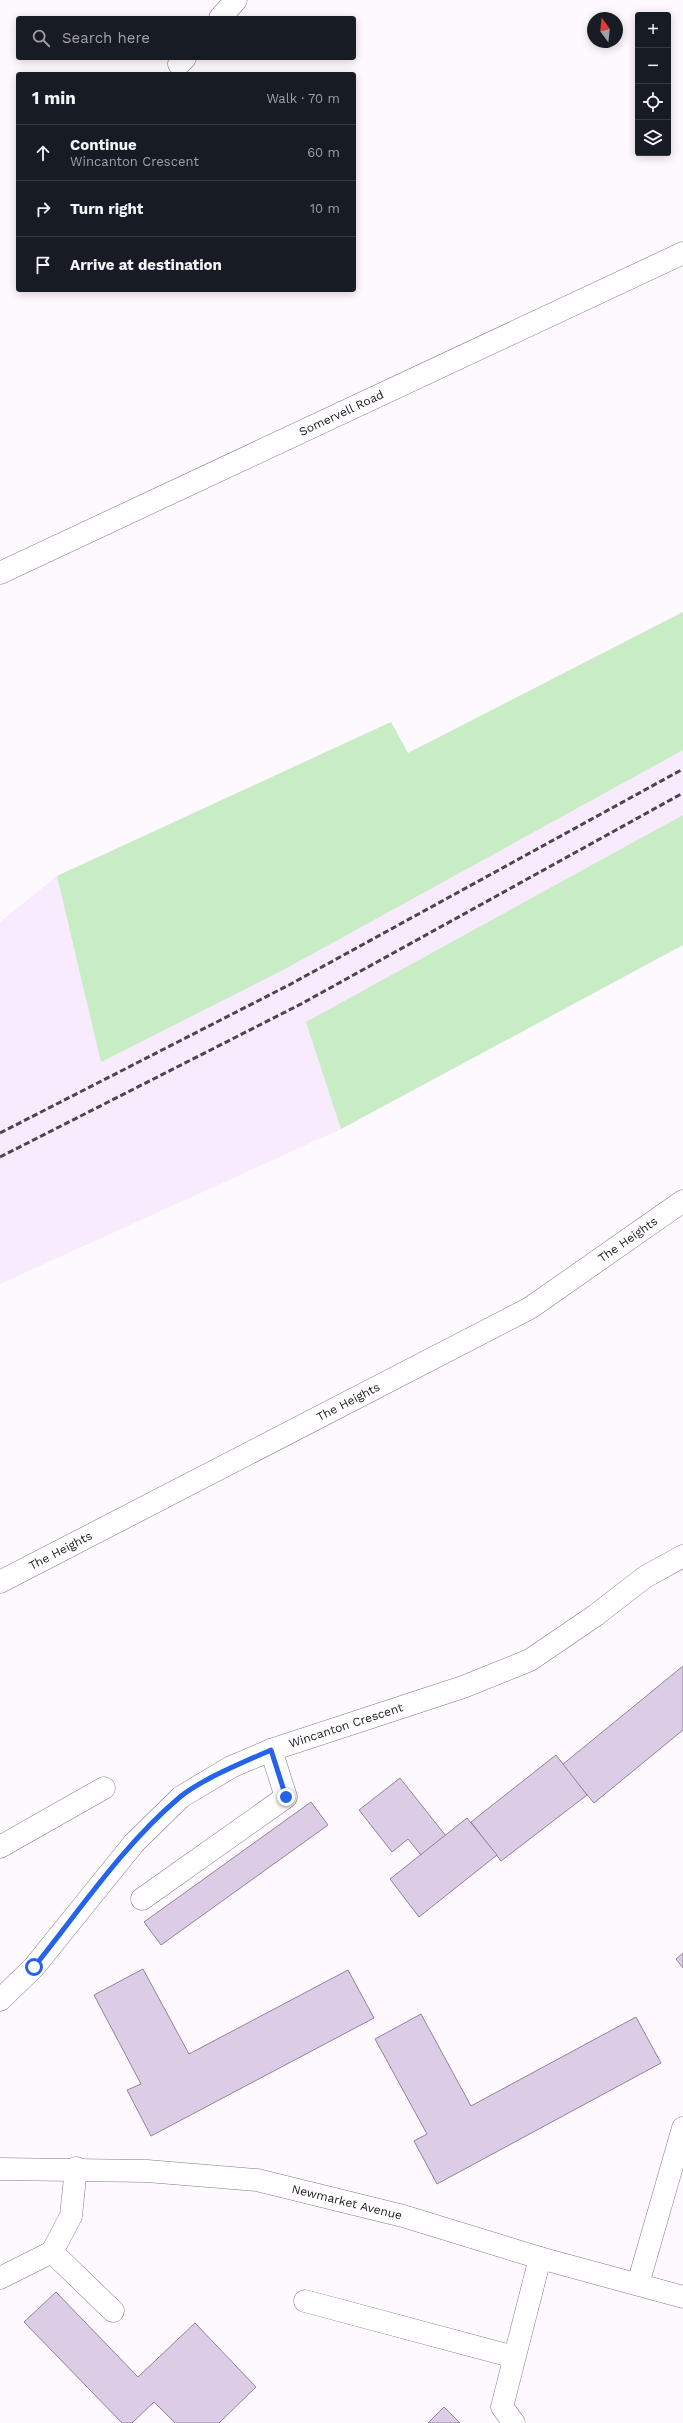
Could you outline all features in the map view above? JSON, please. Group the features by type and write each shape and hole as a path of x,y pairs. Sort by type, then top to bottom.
{"street":[{"path":"222,16 236,0"},
{"name":"Somervell Road","path":"2,569 683,253"},
{"name":"The Heights","path":"0,1582 530,1308 683,1201"},
{"name":"Wincanton Crescent","path":"0,2000 34,1967 134,1842 181,1797 231,1767 271,1750 463,1687 530,1660 596,1615 645,1577 683,1556"},
{"path":"142,1899 286,1797 271,1750"},
{"path":"0,1847 104,1788"},
{"path":"638,2284 683,2128"},
{"name":"Newmarket Avenue","path":"0,2168 147,2170 257,2180 403,2216 540,2258 683,2297"},
{"path":"0,2278 52,2252 71,2216 76,2168"},
{"path":"52,2252 112,2311"},
{"path":"514,2423 502,2407 540,2258"},
{"path":"305,2301 514,2358"}],"shaded area":[{"path":"683,612 683,945 341,1129 0,1284 0,922 57,876 391,722 408,753"}],"green space":[{"path":"683,612 683,750 283,970 101,1062 57,876 391,722 408,753"},
{"path":"683,815 683,945 341,1129 306,1022"}],"building":[{"path":"683,1666 683,1730 594,1803 562,1765"},
{"path":"556,1755 587,1795 501,1861 471,1822"},
{"path":"400,1778 446,1836 421,1855 408,1839 392,1852 359,1810"},
{"path":"311,1802 328,1825 161,1945 144,1922"},
{"path":"467,1818 497,1855 419,1917 390,1879"},
{"path":"683,1953 683,1968 676,1959"},
{"path":"143,1969 189,2054 348,1970 374,2018 151,2136 127,2090 141,2084 94,1995"},
{"path":"421,2014 471,2106 636,2017 661,2063 437,2184 414,2141 427,2134 375,2039"},
{"path":"56,2292 138,2377 195,2323 256,2387 219,2423 175,2423 154,2402 132,2423 122,2423 24,2322"},
{"path":"444,2407 460,2423 428,2423"}],"railway":[{"path":"0,1133 289,985 683,769"},
{"path":"0,1157 301,1004 683,793"}],"route":[{"path":"34,1967 134,1842 181,1797 231,1767 271,1750 286,1797"}]}
